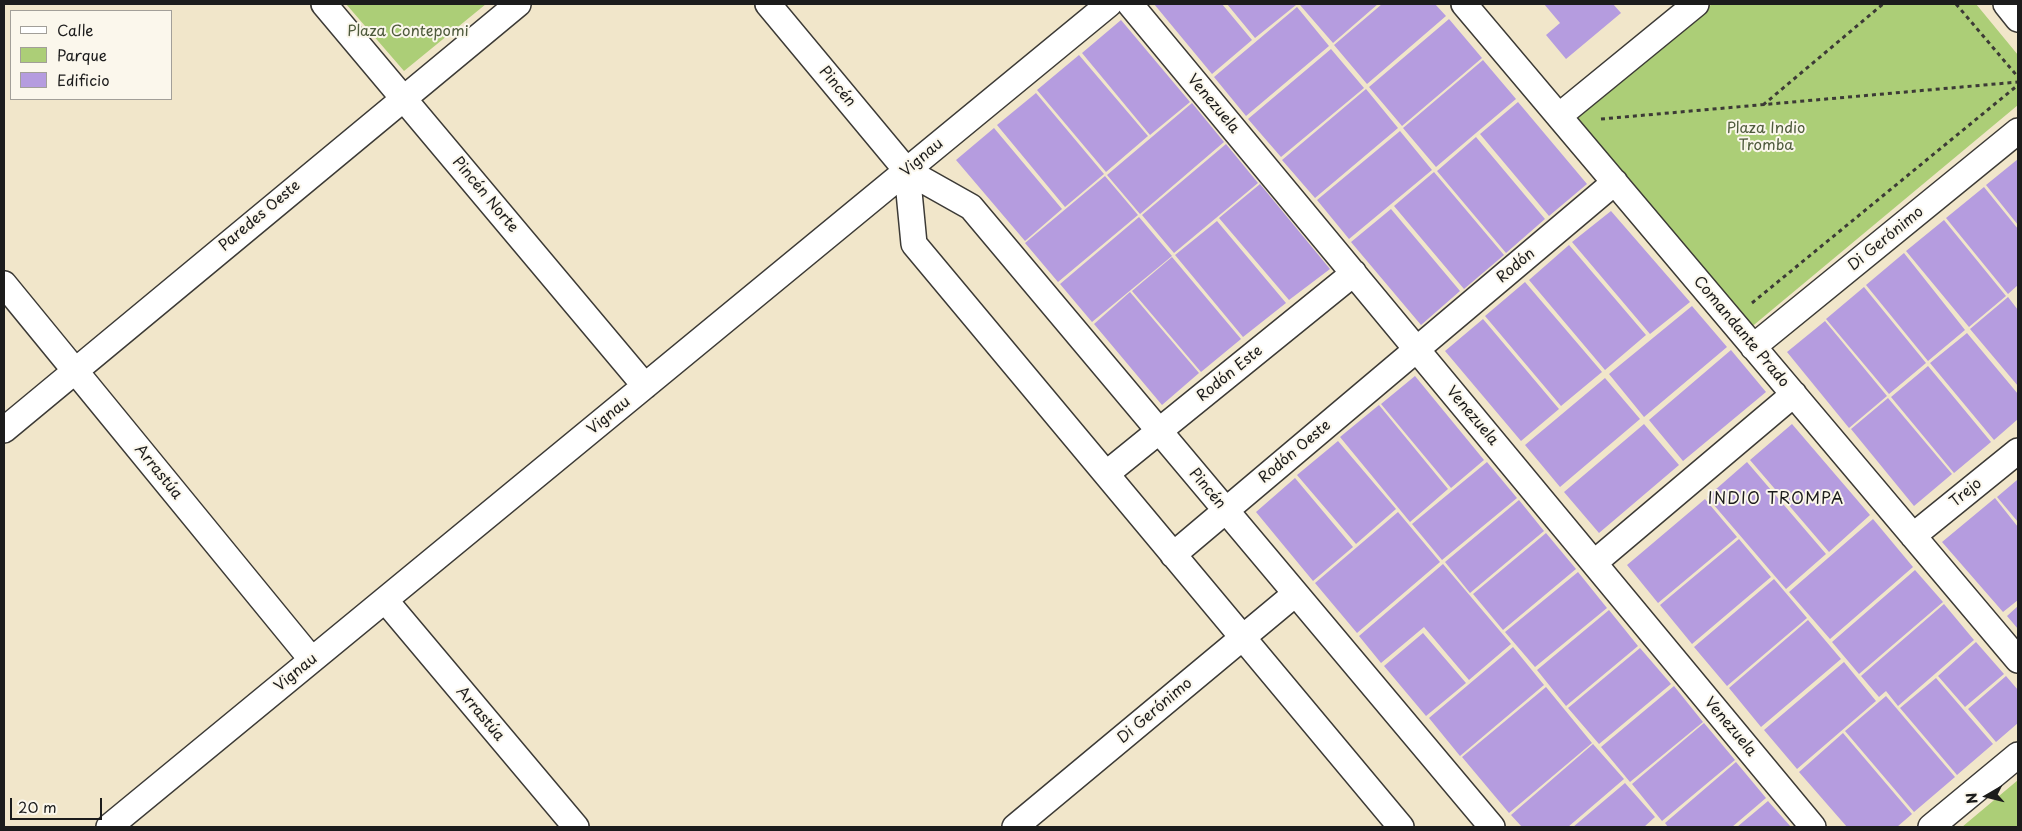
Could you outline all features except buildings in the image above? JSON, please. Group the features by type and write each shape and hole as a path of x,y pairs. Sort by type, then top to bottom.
{"street":[{"name":"Pincén Norte","path":"324,4 645,386"},
{"name":"Paredes Oeste","path":"4,430 518,4"},
{"name":"Pincén","path":"768,4 907,171 971,207 1492,827"},
{"name":"Vignau","path":"109,827 1109,4"},
{"name":"Venezuela","path":"1130,4 1813,827"},
{"name":"Comandante Prado","path":"1464,4 2018,660"},
{"path":"2006,4 2018,19"},
{"path":"1559,116 1681,9"},
{"name":"Di Gerónimo","path":"1753,347 2018,132"},
{"path":"907,171 914,244 1401,827"},
{"name":"Rodón","path":"1417,349 1615,182"},
{"name":"Rodón Este","path":"1106,474 1354,273"},
{"name":"Arrastúa","path":"4,284 312,660"},
{"name":"Rodón Oeste","path":"1173,554 1417,349"},
{"path":"1594,562 1794,394"},
{"name":"Trejo","path":"1913,536 2018,451"},
{"name":"Di Gerónimo","path":"1015,827 1295,594"},
{"name":"Arrastúa","path":"385,600 576,827"},
{"path":"1932,827 2018,755"}],"path":[{"path":"1762,105 1883,4"},
{"path":"1956,4 2018,77"},
{"path":"1600,120 2018,83"},
{"path":"1747,306 2018,83"}],"green space":[{"name":"Plaza Contepomi","path":"346,4 486,4 404,71"},
{"name":"Plaza Indio Tromba","path":"1712,4 1976,4 2018,55 2018,105 1749,329 1575,117"},
{"path":"2018,780 2018,827 1962,827"}],"district":[{"name":"INDIO TROMPA","path":"1776,500"}]}
